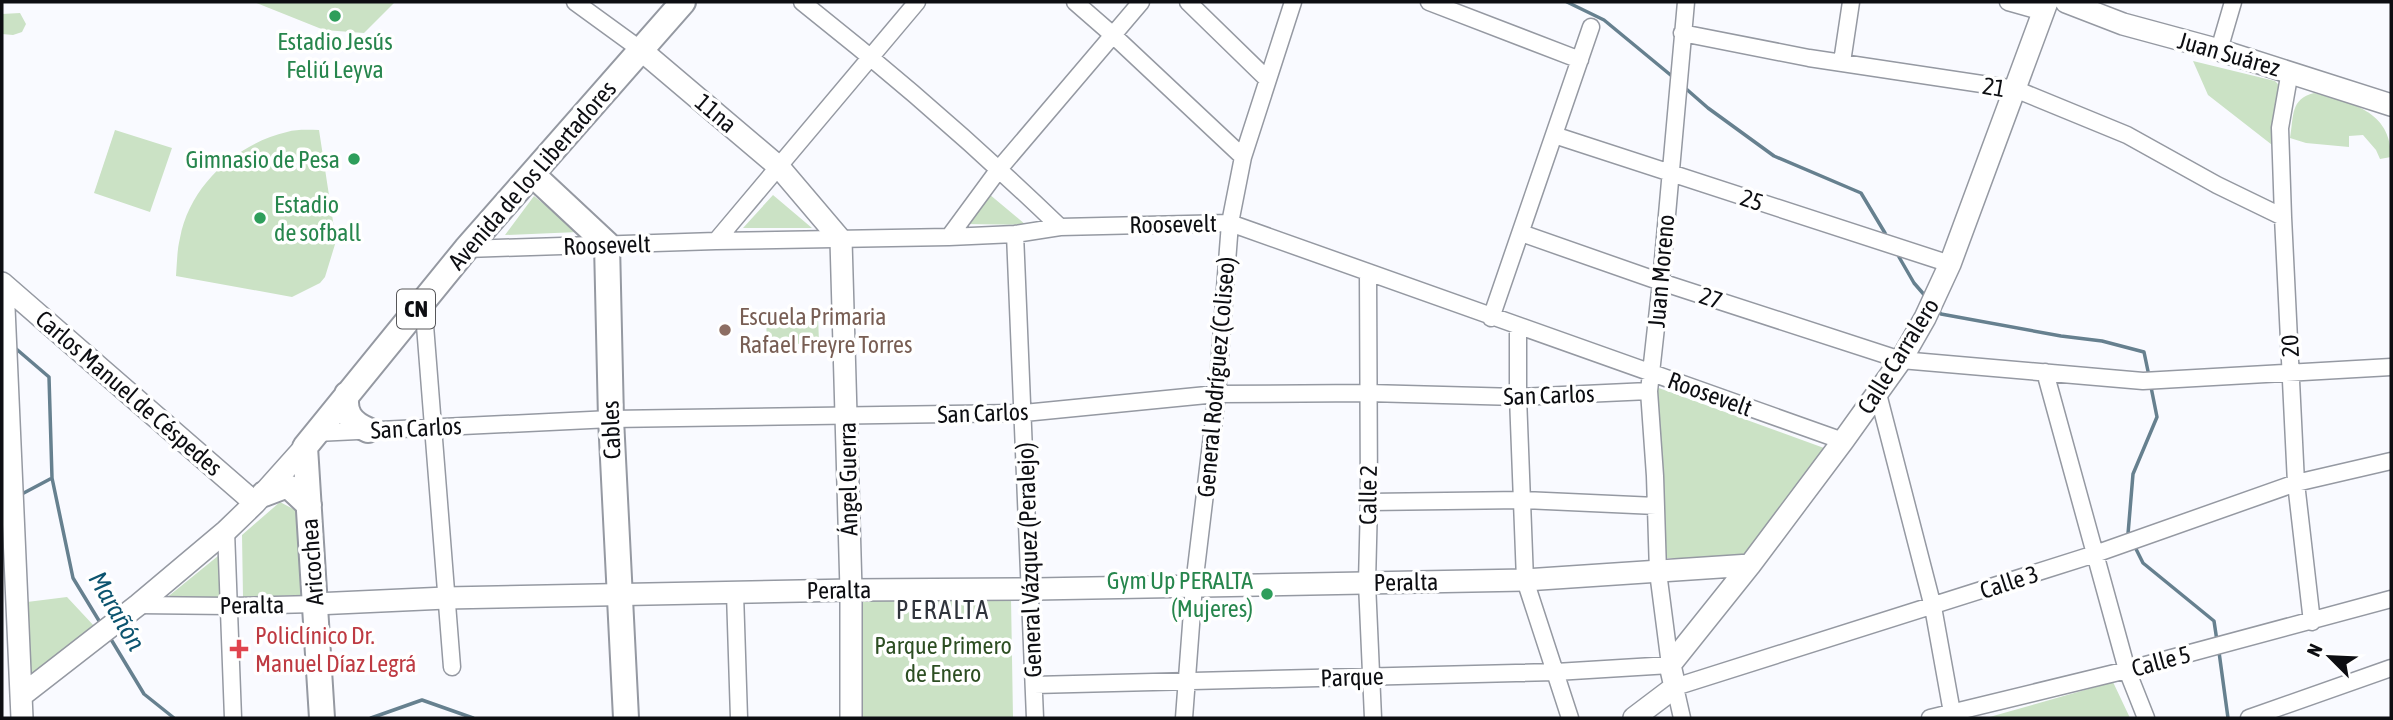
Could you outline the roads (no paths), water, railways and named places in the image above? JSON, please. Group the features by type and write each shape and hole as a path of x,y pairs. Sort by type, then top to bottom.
{"main road":[{"name":"Avenida de los Libertadores","path":"310,440 466,249 683,2"},
{"path":"532,174 607,244"},
{"name":"Cables","path":"607,244 611,419 625,718"},
{"path":"347,394 345,405 348,414 354,423 368,430"},
{"name":"Aricochea","path":"310,440 309,505 322,717"},
{"path":"260,498 285,486 309,505"}],"street":[{"name":"11na","path":"575,2 641,50 779,167 841,240"},
{"path":"802,2 872,57 999,169 1060,227"},
{"path":"716,241 916,2"},
{"path":"1075,2 1243,157"},
{"path":"949,237 999,169 1141,2"},
{"path":"1188,2 1267,79"},
{"name":"General Rodríguez (Coliseo)","path":"1184,718 1194,585 1217,394 1230,223 1243,157 1293,2"},
{"path":"1429,2 1580,60"},
{"name":"Juan Moreno","path":"1670,665 1658,572 1649,391 1686,2"},
{"path":"1842,62 1851,2"},
{"path":"2008,2 2045,7"},
{"name":"Juan Suárez","path":"2066,2 2123,24 2290,71 2391,105"},
{"path":"2220,50 2233,2"},
{"name":"Calle Carralero","path":"1670,665 1750,565 1878,394 1925,318 1950,264 2045,7"},
{"path":"1491,317 1591,27"},
{"name":"21","path":"1682,33 1809,58 2015,89 2127,135 2217,185 2283,216"},
{"name":"20","path":"2290,71 2280,128 2283,216 2296,483 2312,622"},
{"name":"25","path":"1554,135 1950,264"},
{"name":"Roosevelt","path":"466,249 949,237 1015,234 1060,227 1230,223 1843,441"},
{"name":"27","path":"1521,233 1901,360 2143,381 2391,367"},
{"name":"General Vázquez (Peralejo)","path":"1015,234 1035,718"},
{"name":"Ángel Guerra","path":"841,240 851,590 851,718"},
{"name":"Calle 2","path":"1368,272 1367,583 1373,718"},
{"path":"2,284 5,413 12,482 22,718"},
{"name":"Carlos Manuel de Céspedes","path":"2,284 260,498"},
{"path":"423,300 452,667"},
{"path":"4,318 35,312"},
{"path":"1518,326 1525,580 1570,718"},
{"path":"2045,372 2127,670 2146,718"},
{"name":"San Carlos","path":"310,440 368,430 611,419 1024,413 1217,394 1368,393 1518,397 1649,391"},
{"path":"1878,394 1933,607 1953,716"},
{"name":"Avenida de los Libertadores","path":"21,696 82,650 226,531 260,498 310,440"},
{"name":"Calle 3","path":"1634,718 1675,687 2095,554 2296,483 2391,461"},
{"path":"1369,502 1523,499 1656,506"},
{"path":"226,531 233,714"},
{"name":"Peralta","path":"130,611 446,598 1525,580 1750,565"},
{"path":"735,593 739,718"},
{"name":"Calle 5","path":"1930,718 1953,716 2391,599"},
{"path":"1670,665 1682,718"},
{"name":"Parque","path":"1034,685 1556,672 1670,665"},
{"path":"2249,718 2391,668"}],"waterway":[{"path":"1567,2 1604,20 1673,77"},
{"path":"1684,87 1774,156 1861,193 1885,233"},
{"path":"1899,257 1914,283 1927,298"},
{"path":"1937,309 1941,314 2102,341 2144,352 2149,376"},
{"name":"Marañón","path":"14,347 49,377 52,478 73,578 101,624"},
{"path":"2130,538 2128,534 2133,474 2157,417 2151,387"},
{"name":"Marañón","path":"20,495 52,478"},
{"path":"2134,545 2143,563 2214,621 2217,641"},
{"name":"Marañón","path":"109,636 144,694 174,718"},
{"path":"2219,652 2228,718"},
{"name":"Marañón","path":"371,718 422,700 473,718"}],"place":[{"name":"Estadio Jesús Feliú Leyva","path":"335,16"},
{"name":"Gimnasio de Pesa","path":"354,159"},
{"name":"Estadio de sofball","path":"260,218"},
{"name":"Escuela Primaria Rafael Freyre Torres","path":"725,330"},
{"name":"Gym Up PERALTA (Mujeres)","path":"1267,594"},
{"name":"Policlínico Dr. Manuel Díaz Legrá","path":"239,649"}],"district":[{"name":"PERALTA","path":"943,610"}],"park label":[{"name":"Parque Primero de Enero","path":"943,659"}]}
